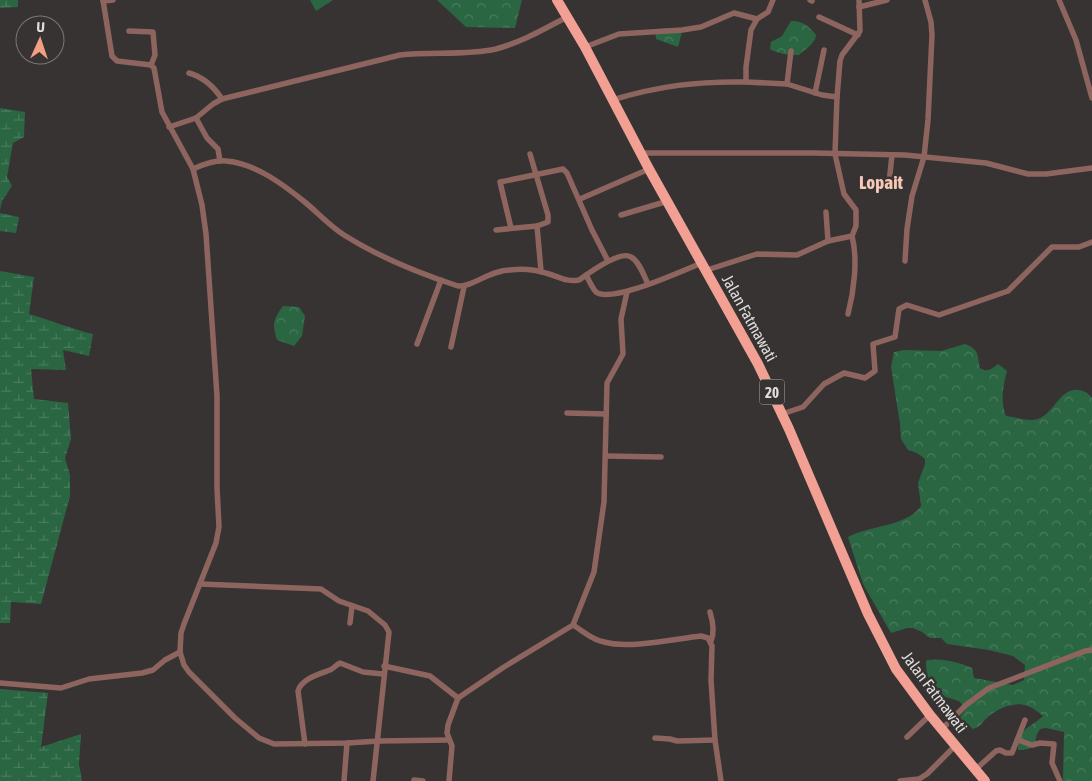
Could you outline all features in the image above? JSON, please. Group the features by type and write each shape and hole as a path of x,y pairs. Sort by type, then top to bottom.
{"highway":[{"name":"Jalan Fatmawati","path":"557,0 585,47 649,169 758,364 782,414 868,614 896,669 930,715 985,781"}],"street":[{"path":"113,0 103,1 109,46 114,60 151,65"},
{"path":"746,82 749,40 753,24 768,12 773,0"},
{"path":"848,314 852,298 856,251 852,236 856,226 856,210 844,194 835,154 840,61 842,55 860,31 859,3 888,0"},
{"path":"906,261 906,229 912,196 924,157 932,48 930,22 925,0"},
{"path":"1059,0 1076,40 1092,98"},
{"path":"585,47 619,34 682,30 701,26 734,13 757,19"},
{"path":"169,127 196,118 212,104 222,99 400,55 495,49 522,41 567,17"},
{"path":"819,18 858,35"},
{"path":"129,31 153,32 155,55 151,65"},
{"path":"815,93 824,50"},
{"path":"787,84 791,51"},
{"path":"151,65 156,73 162,112 193,168 202,205 206,234 217,396 219,528 216,543 181,634 180,652 184,665 235,718 259,738 274,744 347,744 379,741 448,740"},
{"path":"189,73 201,77 222,99"},
{"path":"612,100 636,93 678,85 713,81 787,84 815,93 838,97"},
{"path":"196,118 207,138 218,149 220,161"},
{"path":"642,153 892,155 986,163 1028,174 1046,174 1092,168"},
{"path":"496,230 537,226 548,222 549,217 530,154"},
{"path":"888,183 892,155"},
{"path":"193,168 220,161 236,163 268,175 342,233 386,258 458,286 464,287 494,272 504,270 541,271 569,280 579,280 608,261 626,255 634,258 648,284"},
{"path":"511,228 500,182 562,169 568,173 592,230 608,261"},
{"path":"580,199 649,169"},
{"path":"621,215 668,201"},
{"path":"826,212 828,241"},
{"path":"537,226 541,271"},
{"path":"586,275 594,290 598,293 612,295 704,267 756,254 797,255 828,241 852,236"},
{"path":"782,414 803,407 824,384 844,373 865,378 875,371 873,344 895,337 899,309 907,306 939,315 968,306 1008,291 1052,247 1079,247 1092,242"},
{"path":"417,344 442,280"},
{"path":"451,346 464,287"},
{"path":"449,781 452,746 448,740 447,733 449,720 458,698 504,667 573,625 594,572 604,502 607,383 623,354 621,319 627,292"},
{"path":"567,413 606,414"},
{"path":"606,456 661,458"},
{"path":"200,584 321,589 333,598 368,610 388,629 379,741 373,781"},
{"path":"350,623 352,606"},
{"path":"710,612 713,622 711,680 715,740 721,781"},
{"path":"573,625 594,639 605,643 652,643 702,636 712,641"},
{"path":"942,729 966,705 989,688 1092,650"},
{"path":"0,684 61,688 89,679 153,670 164,660 180,652"},
{"path":"305,744 298,691 300,685 340,663 363,672 384,674"},
{"path":"384,666 430,676 458,698"},
{"path":"907,737 930,715"},
{"path":"976,769 996,751 1012,753 1025,720"},
{"path":"655,738 670,739 677,742 715,740"},
{"path":"1018,740 1032,744 1054,744 1052,763 1060,781"},
{"path":"344,781 347,744"},
{"path":"900,781 916,780 927,774 956,745"},
{"path":"414,780 423,781"}],"green space":[{"path":"0,0 18,0 18,7 0,8"},
{"path":"310,0 333,0 316,11"},
{"path":"437,0 522,0 515,28 466,27"},
{"path":"791,21 802,23 808,27 816,35 814,41 799,55 784,54 770,49 771,42 782,36"},
{"path":"683,28 678,47 656,39 655,30"},
{"path":"0,108 25,112 24,137 13,143 7,177 12,186 2,201 0,210"},
{"path":"0,213 19,217 16,233 0,231"},
{"path":"0,271 34,277 29,314 93,334 89,356 63,350 66,370 31,369 34,399 68,403 71,439 65,458 70,475 70,496 41,604 11,602 10,623 0,623"},
{"path":"283,306 299,307 305,316 302,336 294,346 277,340 275,335 274,322"},
{"path":"965,344 976,351 980,368 987,370 998,364 1007,371 1003,394 1006,416 1026,420 1038,419 1044,416 1062,397 1072,390 1083,391 1092,398 1092,781 1063,781 1064,732 1046,728 1040,729 1034,747 1018,750 1018,743 1022,733 1043,716 1032,708 1020,704 1003,708 993,713 973,729 960,717 966,709 959,701 933,693 927,673 926,661 928,660 956,662 972,668 974,678 1013,685 1024,680 1025,665 1013,656 989,650 947,644 941,638 930,638 913,628 891,633 863,584 848,537 897,522 914,513 921,506 918,483 925,459 917,453 908,450 901,439 891,367 894,352 904,350 941,351"},
{"path":"0,689 48,693 41,747 81,734 79,764 82,781 0,781"}],"district":[{"name":"Lopait","path":"881,182"}]}
